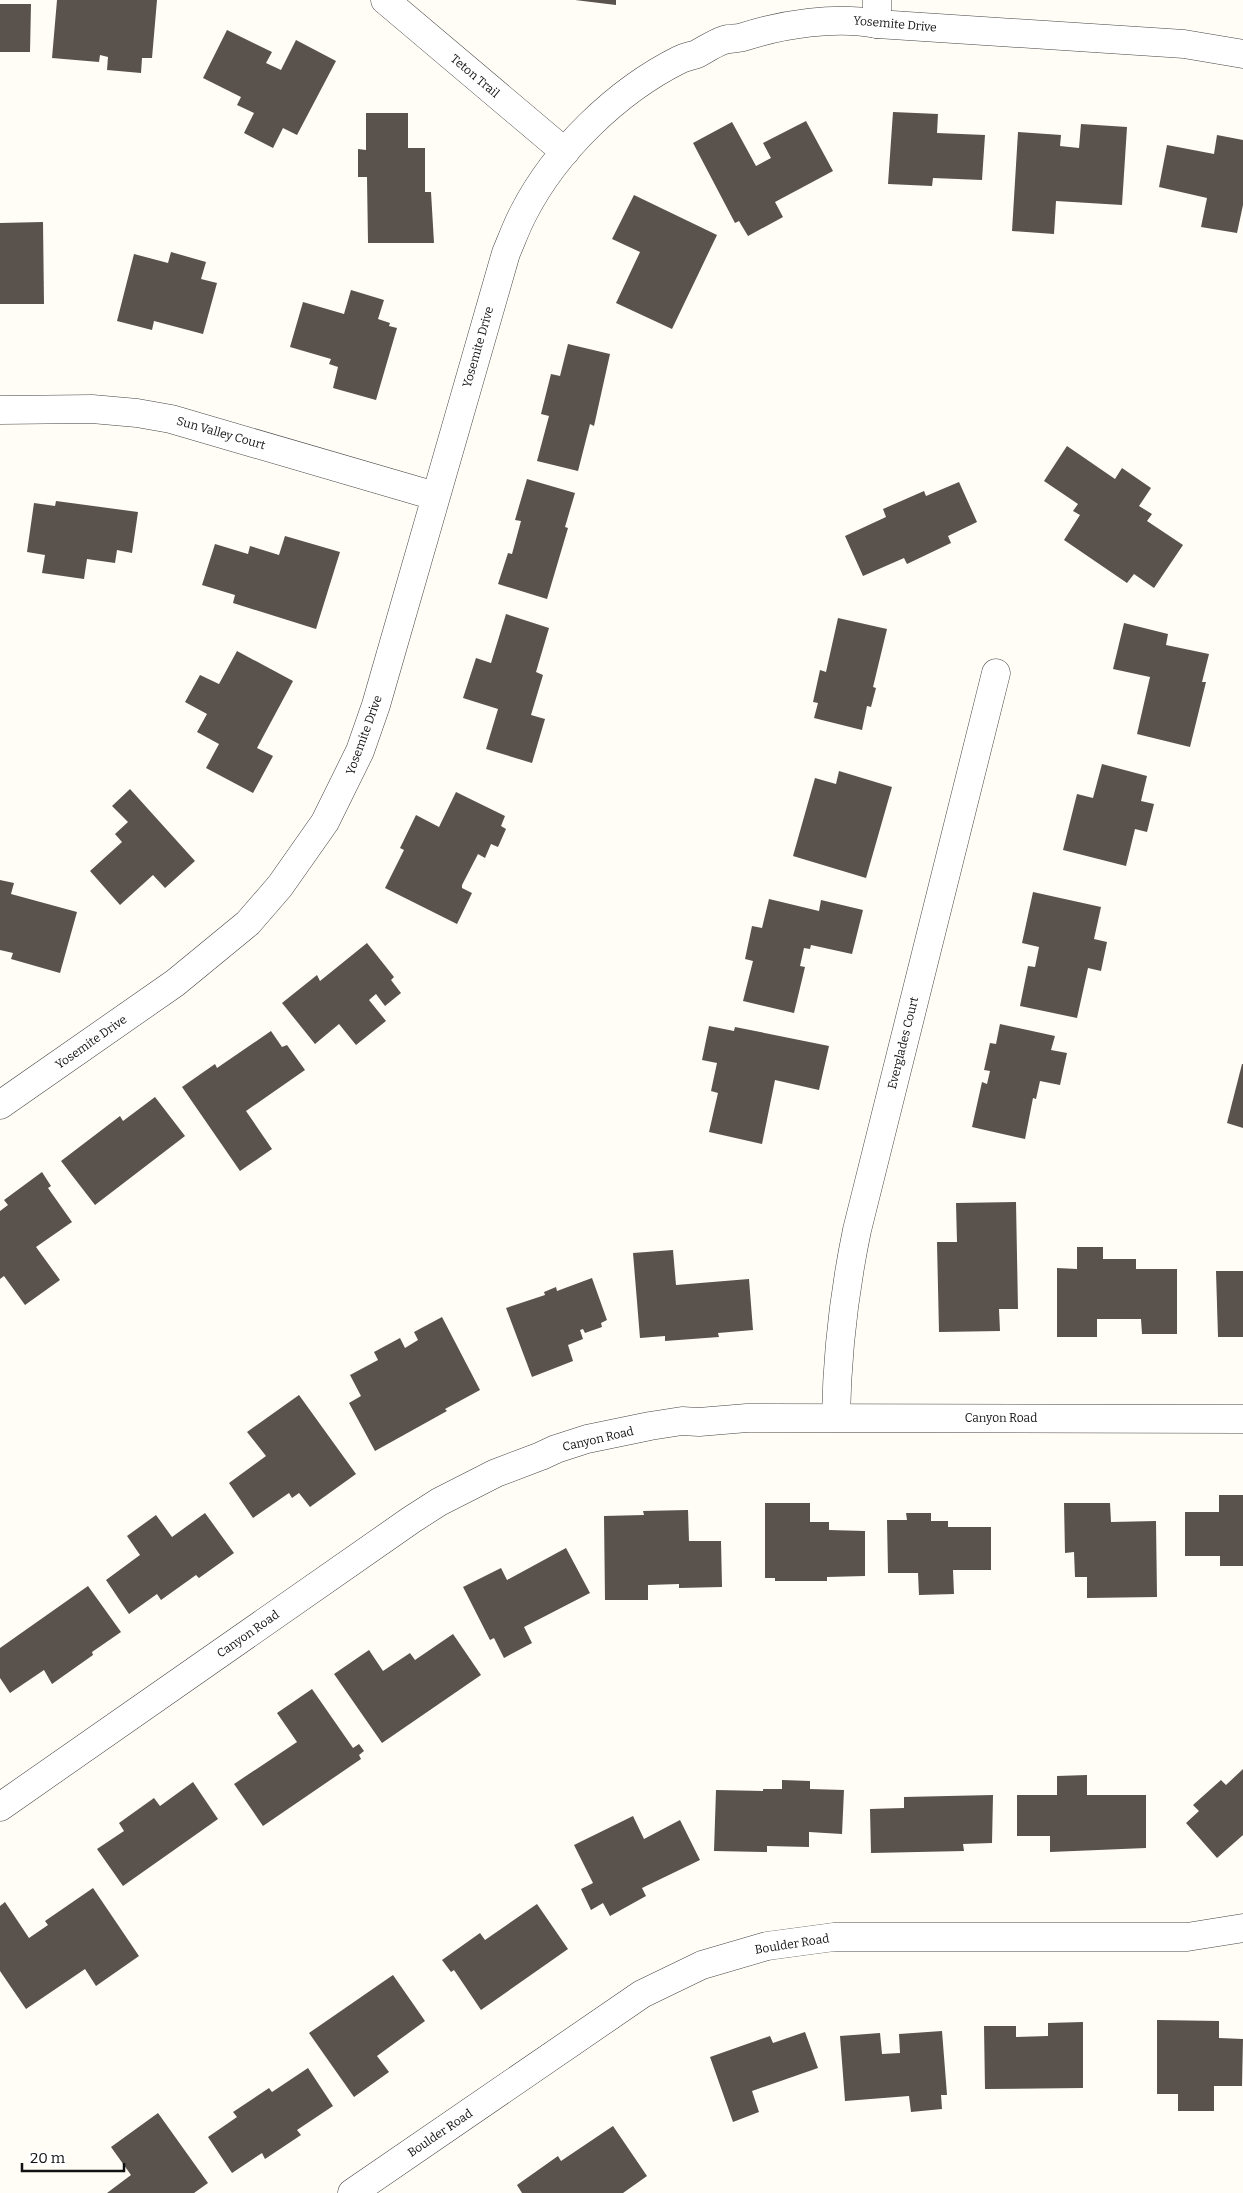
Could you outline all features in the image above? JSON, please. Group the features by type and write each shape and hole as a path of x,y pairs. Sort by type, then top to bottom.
{"street":[{"name":"Teton Trail","path":"385,0 565,152"},
{"name":"Yosemite Drive","path":"0,1104 175,983 248,923 308,848 325,822 366,736 506,253 524,212 539,187 565,152 599,116 651,77 680,60 725,40 740,38 769,29 815,22 861,21 877,12 1184,44 1243,54"},
{"name":"Sun Valley Court","path":"0,410 92,409 137,413 171,419 435,496"},
{"name":"Everglades Court","path":"836,1418 842,1307 857,1230 996,673"},
{"name":"Canyon Road","path":"0,1807 438,1502 496,1473 564,1446 650,1426 682,1421 747,1418 1243,1419"},
{"name":"Boulder Road","path":"352,2193 642,1994 702,1965 767,1946 834,1937 1187,1937 1243,1928"}],"building":[{"path":"57,0 157,0 152,58 142,58 141,73 107,70 108,57 100,55 99,62 52,58"},
{"path":"575,0 616,0 616,5"},
{"path":"0,4 31,4 30,52 0,52"},
{"path":"227,30 272,52 266,63 281,70 296,40 336,61 297,135 283,128 273,148 244,133 254,113 237,105 241,97 203,78"},
{"path":"893,112 938,114 937,133 985,135 982,180 933,178 932,186 888,184"},
{"path":"366,113 408,113 408,148 425,148 425,192 431,192 434,243 368,243 367,177 358,177 358,149 366,150"},
{"path":"806,121 833,171 775,202 783,217 748,236 739,221 735,223 693,143 732,122 756,166 771,158 763,143"},
{"path":"1081,124 1127,127 1122,205 1056,201 1054,234 1012,231 1018,132 1061,135 1060,146 1079,148"},
{"path":"1217,135 1243,140 1243,205 1237,233 1201,227 1207,198 1159,187 1167,145 1214,154"},
{"path":"634,195 717,235 672,329 616,303 640,252 612,239"},
{"path":"43,222 44,304 0,304 0,223"},
{"path":"171,252 206,262 201,279 217,283 203,334 154,321 152,330 117,321 134,254 168,263"},
{"path":"351,290 384,300 378,319 390,323 389,326 397,328 376,400 333,388 338,367 329,364 331,359 290,347 303,302 344,314"},
{"path":"568,344 610,354 594,426 590,424 578,471 537,461 549,416 541,414 551,374 560,376"},
{"path":"1067,446 1115,479 1122,468 1151,488 1139,506 1152,514 1147,521 1183,545 1154,588 1134,574 1127,583 1064,540 1080,515 1073,511 1078,504 1044,481"},
{"path":"527,479 575,493 565,527 568,528 547,599 498,584 508,553 512,554 521,521 515,520"},
{"path":"959,482 977,522 948,536 951,543 907,564 904,558 863,576 845,536 886,517 883,509 924,491 926,496"},
{"path":"56,501 138,512 132,553 117,550 115,563 87,559 84,579 42,573 45,555 27,552 34,503 55,506"},
{"path":"285,536 340,552 316,629 233,603 235,595 202,585 215,544 248,554 250,546 279,555"},
{"path":"506,614 549,628 536,672 543,675 531,715 545,719 532,763 486,749 498,709 463,698 476,658 491,663"},
{"path":"838,618 887,629 873,687 876,688 871,707 867,706 862,730 814,718 818,703 813,702 820,670 826,672"},
{"path":"1124,623 1168,634 1166,645 1209,654 1202,682 1206,682 1190,747 1137,734 1150,677 1113,669"},
{"path":"237,651 293,681 257,748 273,756 253,793 206,768 219,744 197,732 207,714 185,702 200,675 219,684"},
{"path":"1102,764 1147,776 1141,801 1154,804 1147,832 1135,829 1126,866 1063,850 1077,794 1093,798"},
{"path":"839,771 892,787 866,878 793,856 815,778 836,784"},
{"path":"130,789 195,861 165,888 153,875 120,905 90,871 122,842 115,834 128,822 112,806"},
{"path":"456,792 505,816 501,826 506,829 498,847 491,844 485,858 478,854 462,885 462,888 472,893 457,924 385,888 404,850 400,848 416,815 439,827"},
{"path":"0,880 14,883 11,894 77,912 60,973 11,959 13,953 0,950"},
{"path":"1033,892 1101,907 1094,939 1107,942 1101,971 1088,968 1077,1018 1020,1006 1028,966 1035,967 1039,947 1022,943"},
{"path":"769,899 819,911 821,900 863,910 852,954 811,945 810,949 804,948 800,966 805,967 794,1013 743,1001 753,961 745,959 752,926 762,928"},
{"path":"367,943 394,977 391,980 401,993 385,1006 376,994 369,1000 386,1021 356,1045 339,1024 315,1044 282,1003 317,975 320,981"},
{"path":"1000,1024 1055,1036 1051,1050 1067,1053 1060,1085 1040,1081 1036,1099 1033,1098 1025,1139 972,1127 982,1082 987,1084 990,1071 984,1070 990,1043 996,1044"},
{"path":"709,1026 734,1031 735,1027 829,1046 819,1090 775,1080 762,1144 709,1132 718,1093 711,1091 717,1063 702,1060"},
{"path":"271,1031 282,1047 287,1045 305,1070 246,1111 272,1149 240,1171 182,1087 215,1064 217,1068"},
{"path":"1243,1064 1243,1128 1227,1123"},
{"path":"155,1097 185,1136 95,1205 61,1161 120,1116 123,1121"},
{"path":"42,1172 51,1186 48,1188 72,1222 36,1247 60,1280 25,1305 4,1276 0,1279 0,1211 8,1205 4,1200"},
{"path":"1016,1202 1018,1309 999,1309 1000,1331 939,1332 937,1242 957,1242 956,1203"},
{"path":"1077,1247 1103,1247 1103,1259 1136,1259 1136,1269 1177,1269 1177,1334 1142,1334 1141,1319 1097,1319 1097,1337 1057,1337 1057,1268 1077,1269"},
{"path":"673,1250 676,1285 749,1279 753,1330 718,1333 719,1337 665,1341 665,1336 640,1338 633,1253"},
{"path":"1216,1271 1243,1271 1243,1337 1218,1337"},
{"path":"592,1278 607,1320 601,1323 602,1327 585,1333 583,1329 580,1330 583,1339 568,1345 573,1361 532,1377 506,1308 545,1295 544,1292 556,1287 557,1291"},
{"path":"442,1317 480,1390 445,1409 447,1411 375,1451 349,1403 361,1396 350,1375 378,1360 374,1352 400,1338 405,1348 418,1340 414,1332"},
{"path":"299,1395 356,1474 310,1507 299,1493 292,1498 289,1493 253,1518 229,1483 266,1456 247,1432"},
{"path":"1219,1495 1243,1495 1243,1566 1220,1566 1220,1556 1185,1556 1185,1512 1219,1512"},
{"path":"765,1503 810,1503 810,1522 829,1522 829,1530 865,1531 865,1576 827,1577 827,1581 775,1581 775,1578 765,1578"},
{"path":"1064,1503 1110,1503 1111,1522 1156,1521 1157,1597 1087,1598 1087,1577 1075,1577 1074,1552 1065,1553"},
{"path":"688,1510 689,1541 721,1541 722,1587 679,1588 679,1584 648,1585 648,1600 605,1600 604,1516 644,1515 643,1511"},
{"path":"205,1513 234,1553 199,1578 196,1575 161,1600 157,1594 129,1614 106,1580 140,1555 127,1536 156,1515 172,1537"},
{"path":"906,1513 931,1513 931,1521 948,1521 948,1527 991,1527 991,1570 953,1570 954,1594 919,1595 918,1573 888,1573 887,1520 907,1520"},
{"path":"566,1548 590,1593 524,1627 532,1643 504,1658 494,1638 490,1640 463,1587 501,1568 507,1580"},
{"path":"88,1586 121,1632 92,1652 93,1655 52,1684 44,1670 10,1693 0,1678 0,1648"},
{"path":"453,1634 481,1675 382,1743 334,1674 369,1650 383,1671 410,1653 415,1660"},
{"path":"312,1689 353,1748 359,1744 364,1751 359,1755 361,1759 263,1826 234,1784 297,1742 277,1713"},
{"path":"1243,1769 1243,1835 1217,1858 1186,1823 1199,1811 1193,1805 1221,1780 1226,1785"},
{"path":"1087,1775 1087,1795 1146,1795 1146,1848 1050,1852 1050,1836 1017,1836 1017,1795 1057,1795 1057,1776"},
{"path":"782,1780 810,1781 810,1789 844,1790 842,1834 809,1832 809,1847 767,1846 767,1852 714,1851 716,1790 763,1791 763,1789 782,1789"},
{"path":"193,1782 218,1819 123,1886 97,1849 124,1831 119,1823 154,1798 160,1806"},
{"path":"993,1795 992,1843 963,1844 964,1851 871,1853 870,1809 904,1808 904,1797"},
{"path":"633,1816 644,1839 680,1820 700,1860 642,1888 646,1896 610,1916 603,1903 591,1910 581,1889 593,1883 574,1845"},
{"path":"93,1888 139,1956 96,1986 85,1969 26,2009 0,1971 0,1906 5,1902 29,1938 48,1925 45,1921"},
{"path":"537,1904 568,1949 481,2010 454,1970 451,1972 442,1960 480,1933 485,1940"},
{"path":"393,1975 425,2021 377,2056 389,2072 354,2097 309,2033"},
{"path":"1157,2020 1219,2021 1219,2038 1243,2039 1242,2086 1214,2086 1214,2111 1178,2111 1178,2094 1157,2094"},
{"path":"1083,2022 1083,2088 985,2089 984,2026 1016,2026 1016,2037 1048,2036 1048,2023"},
{"path":"942,2031 947,2095 941,2095 942,2109 911,2112 909,2096 845,2101 840,2036 880,2033 882,2054 900,2053 899,2034"},
{"path":"805,2032 818,2068 752,2091 759,2112 733,2122 710,2057 770,2036 773,2043"},
{"path":"308,2068 333,2106 297,2130 301,2135 265,2159 262,2153 232,2173 208,2137 237,2117 233,2112 269,2088 272,2092"},
{"path":"158,2113 208,2183 194,2193 107,2193 131,2175 111,2147"},
{"path":"613,2126 647,2176 623,2193 522,2193 517,2185 558,2156 561,2161"}]}
